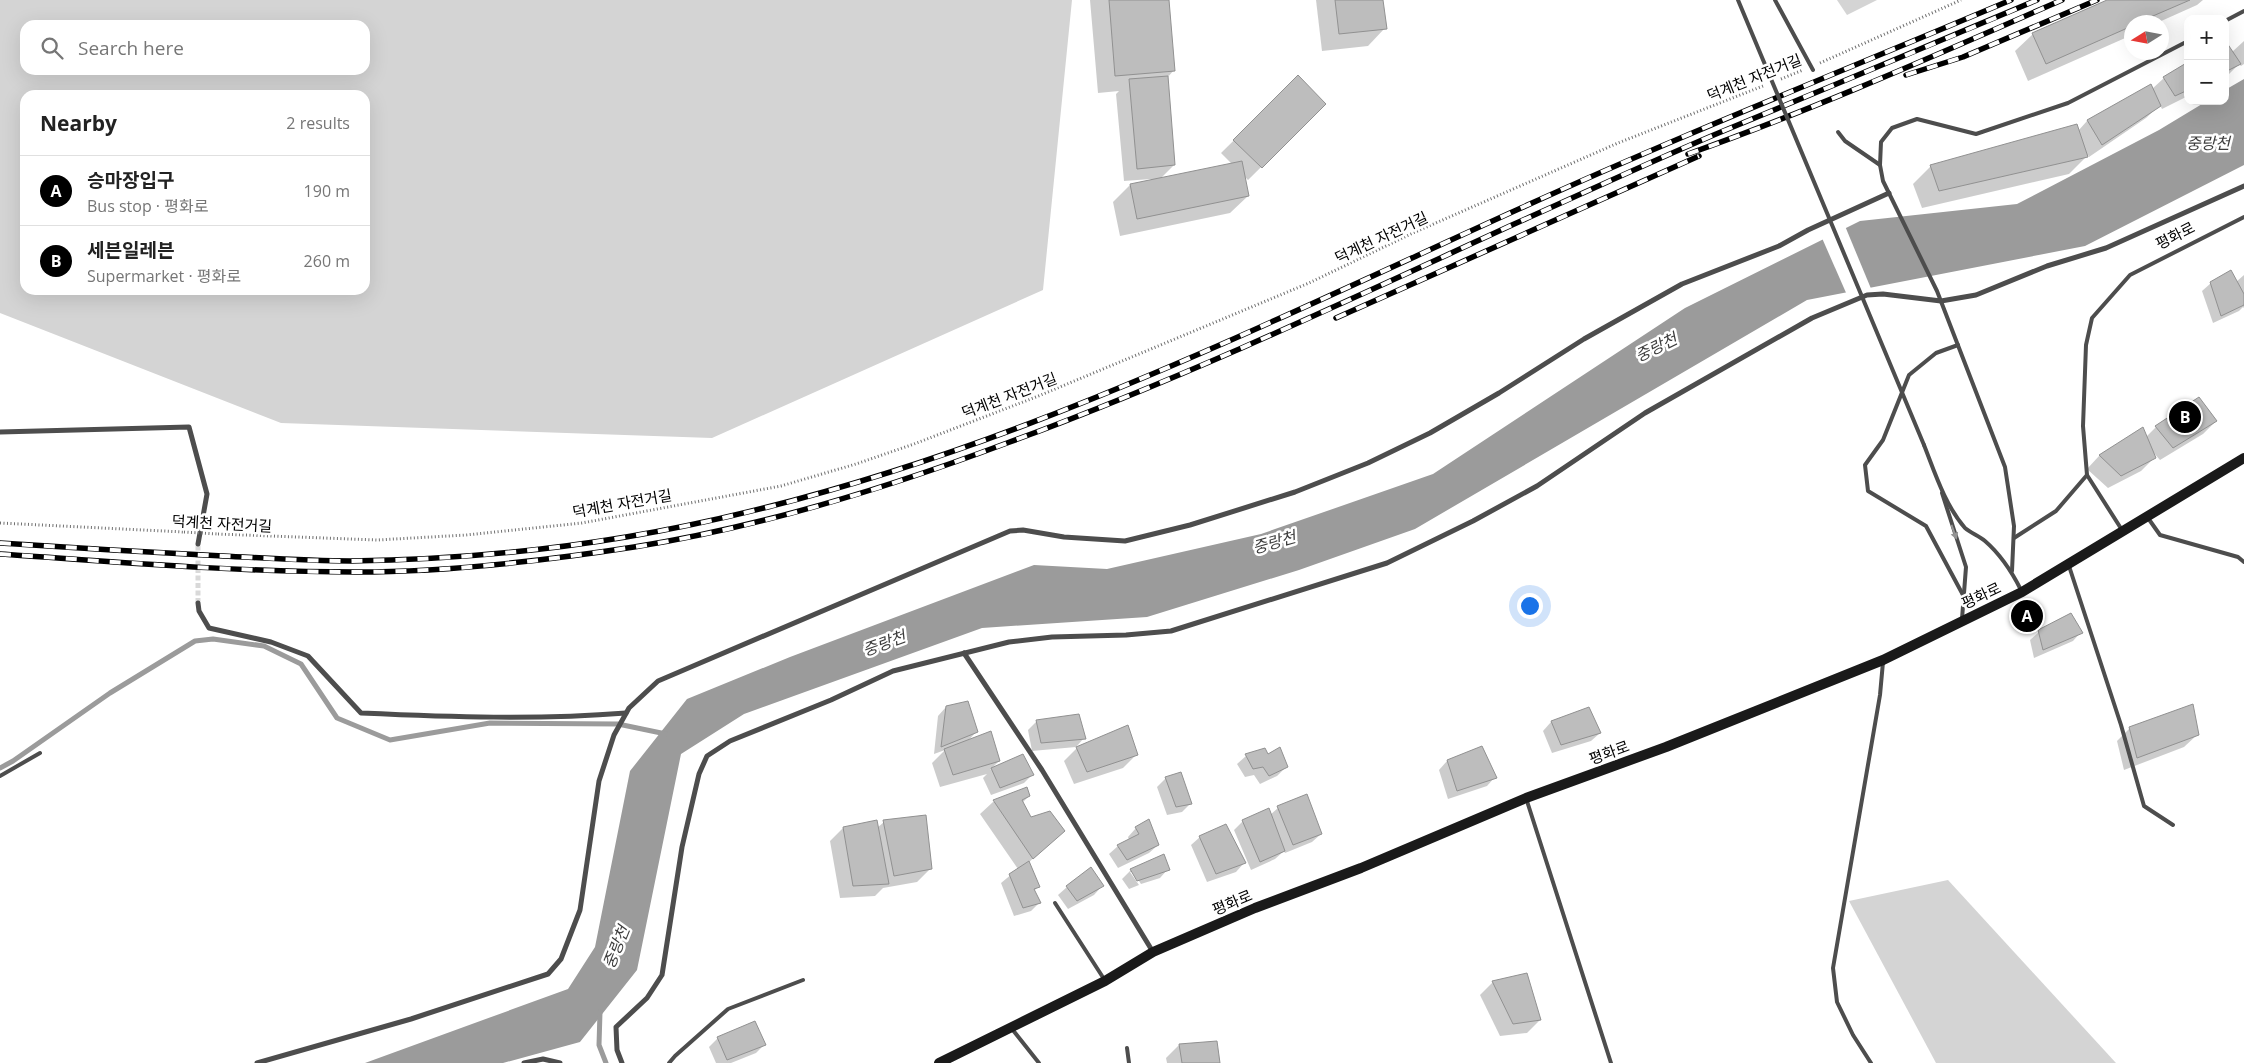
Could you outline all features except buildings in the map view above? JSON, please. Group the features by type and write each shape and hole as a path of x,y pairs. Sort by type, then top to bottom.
{"main road":[{"name":"평화로","path":"939,1063 1106,981 1153,952 1255,908 1361,868 1526,798 1666,747 1883,660 2022,592 2069,566 2146,516 2244,458"}],"street":[{"path":"622,1063 617,1050 616,1028 647,998 662,975 682,847 699,774 707,756 730,741 893,672 1009,642 1052,637 1126,636 1171,631 1387,563 1474,521 1538,486 1644,413 1812,318 1867,295 1883,294 1941,301 1976,295 2047,266 2106,248 2244,186"},
{"path":"257,1063 411,1019 548,974 561,959 580,910 599,780 614,735 629,708 658,681 1010,531 1023,530 1064,537 1125,541 1190,524 1295,492 1368,462 1430,433 1499,393 1584,339 1682,284 1779,246 1808,230 1889,193"},
{"path":"0,432 189,427 207,494 198,544"},
{"path":"198,603 199,611 209,628 271,642 308,656 361,714 457,718 585,716 626,713"},
{"path":"964,653 1042,770 1153,952"},
{"path":"524,1063 543,1059 560,1063"}],"lane":[{"path":"1738,0 1940,486 1966,529 1985,541 2012,571 2022,592"},
{"path":"1775,0 1812,68"},
{"path":"2229,19 2244,11"},
{"path":"2012,571 2014,526 2005,467 1937,291 1925,270 1883,181 1880,165 1882,142 1892,128 1917,120 1976,134 2068,103 2184,43"},
{"path":"1838,132 1845,141 1880,165"},
{"name":"평화로","path":"2123,532 2087,475 2083,426 2086,345 2092,318 2130,275 2244,217"},
{"path":"1958,345 1936,354 1909,375 1883,440 1865,465 1868,491 1926,526 1963,594"},
{"path":"2014,538 2056,511 2087,475"},
{"path":"1940,486 1946,510 1966,567 1962,621"},
{"path":"2146,516 2160,534 2238,558 2244,562"},
{"path":"2069,566 2121,725 2144,806 2173,825"},
{"path":"1871,1063 1853,1035 1837,1002 1833,968 1880,695 1883,660"},
{"path":"0,776 40,753"},
{"path":"1526,798 1611,1063"},
{"path":"1055,903 1106,981"},
{"path":"669,1063 728,1009 803,980"},
{"path":"1011,1028 1039,1063"},
{"path":"1127,1048 1129,1063"}],"path":[{"name":"덕계천 자전거길","path":"0,523 378,540 466,535 582,523 781,486 856,464 1036,397 1309,283 1413,233 1618,143 1812,68 1961,0"}],"shaded area":[{"path":"0,0 1072,0 1043,290 712,438 281,423 0,313"},
{"path":"1837,0 1877,0 1847,15"},
{"path":"1948,880 2116,1063 1936,1063 1849,901"}],"water":[{"name":"중랑천","path":"2244,79 2244,165 2085,246 1807,300 1415,529 1299,570 1147,617 982,628 744,714 681,754 637,970 580,1042 503,1063 365,1063 568,989 595,947 630,771 687,699 790,657 1034,565 1107,569 1261,534 1433,474 1685,308 1860,221 2017,204 2159,130 2200,105 2229,105 2229,88"}],"pier":[{"path":"1845,226 1872,291 1847,295 1822,238"}],"waterway":[{"path":"0,768 13,761 110,693 195,641 213,639 264,646 301,664 337,718 390,740 490,723 618,724 666,734"},
{"path":"600,1012 599,1045 606,1063"}],"tunnel":[{"path":"198,544 198,603"}],"railway":[{"path":"0,543 303,560 420,559 523,551 626,537 745,513 860,482 973,444 1084,402 1194,356 1643,154 2011,0"},
{"path":"0,554 178,566 311,572 390,572 460,568 565,557 682,539 777,517 870,490 962,460 1135,393 1324,311 1674,152 2037,0"},
{"path":"1688,154 1829,100 2062,0"},
{"path":"1906,75 1963,57 2097,0"},
{"path":"1336,318 1699,156"}],"place":[{"name":"세븐일레븐","path":"2185,417"},
{"name":"승마장입구","path":"2027,616"}]}
